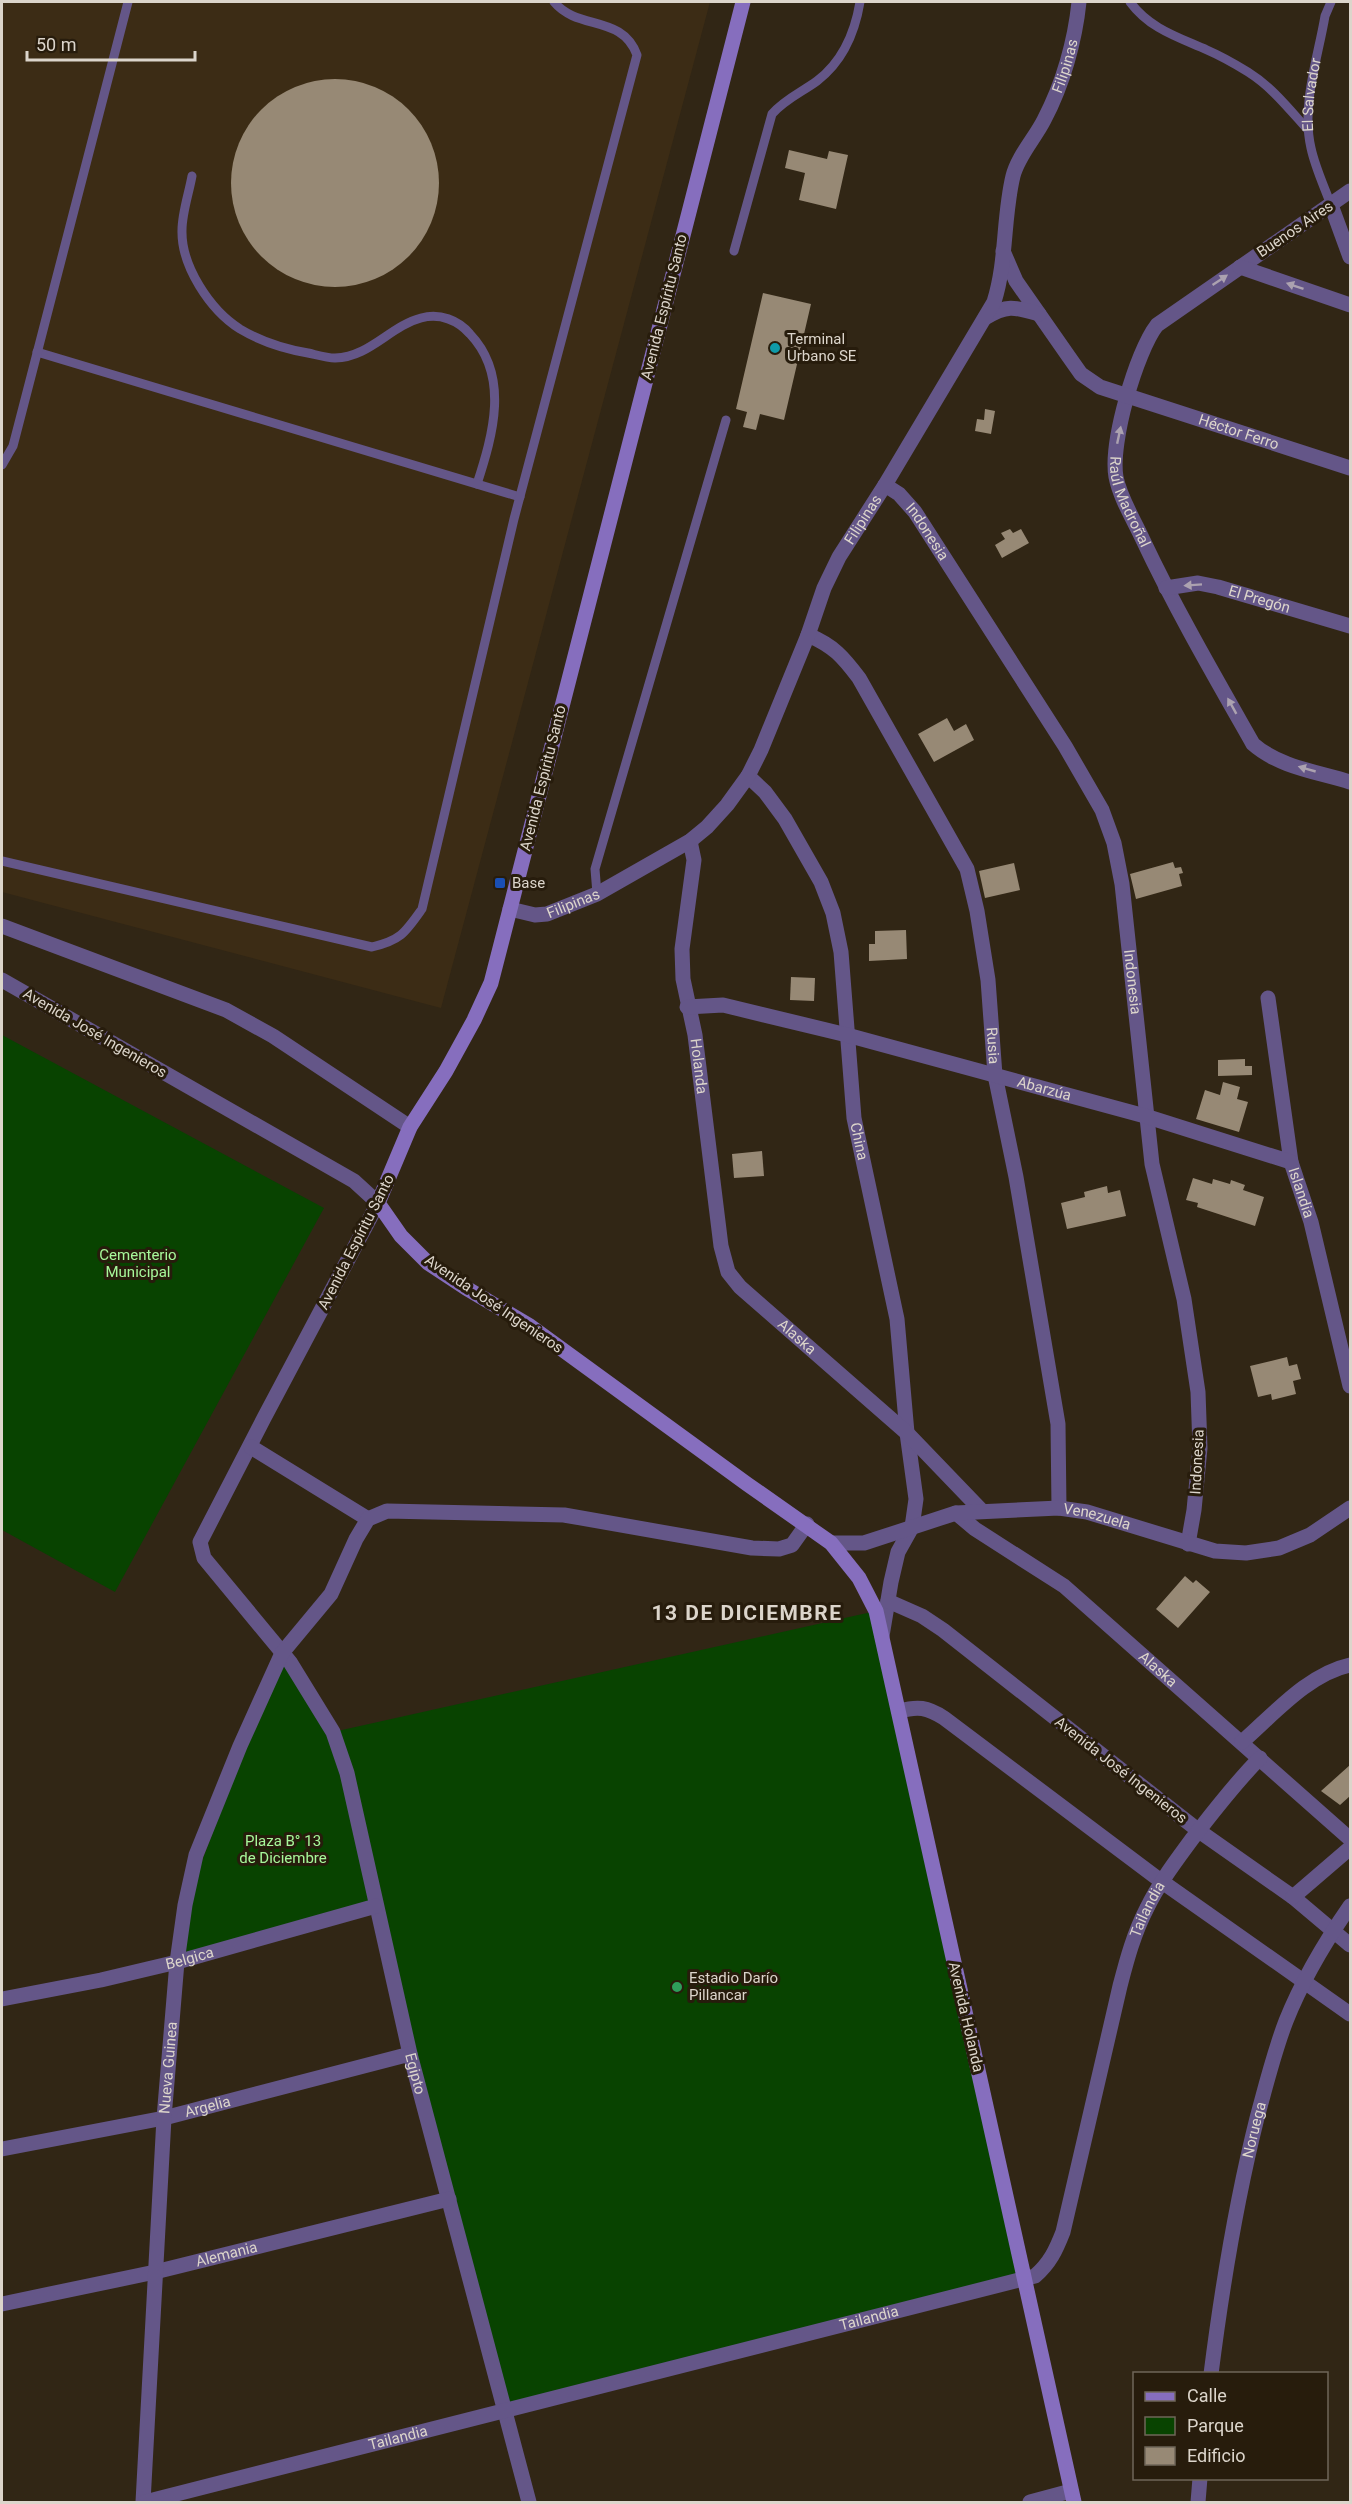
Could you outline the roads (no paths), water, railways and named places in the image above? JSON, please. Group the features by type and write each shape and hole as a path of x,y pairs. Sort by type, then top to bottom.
{"street":[{"name":"Avenida Espíritu Santo","path":"282,1653 204,1558 200,1542 232,1477 251,1447 264,1418 378,1203 410,1127 446,1071 491,983 743,2"},
{"name":"Filipinas","path":"510,909 535,915 547,914 597,894 690,841 707,827 748,776 808,635 824,588 838,557 885,485 994,302 1000,284 1013,173 1045,119 1071,49 1079,2"},
{"name":"Buenos Aires","path":"1240,267 1350,191"},
{"name":"El Salvador","path":"1331,205 1350,257"},
{"name":"Héctor Ferro","path":"1003,250 1016,281 1081,374 1100,387 1350,468"},
{"path":"1240,267 1350,305"},
{"name":"Raúl Madroñal","path":"1240,267 1157,325 1147,338 1127,396 1114,456 1116,477 1166,588 1253,744 1264,754 1282,762 1350,782"},
{"path":"983,320 1001,308 1017,308 1039,314"},
{"name":"Indonesia","path":"885,485 899,494 915,512 1065,746 1102,810 1114,843 1122,884 1145,1116 1152,1164 1184,1299 1197,1392 1200,1448 1188,1544"},
{"name":"El Pregón","path":"1166,588 1198,583 1218,587 1350,626"},
{"name":"Rusia","path":"808,635 827,643 842,656 859,678 967,870 977,911 988,980 995,1075 1016,1177 1058,1424 1059,1508"},
{"name":"China","path":"748,776 765,792 785,819 821,882 833,913 841,952 854,1118 897,1319 907,1432 916,1499 912,1527"},
{"name":"Holanda","path":"690,841 694,860 693,876 682,949 687,1007 695,1035 722,1246 728,1272 740,1287"},
{"path":"2,926 226,1010 273,1036 410,1127"},
{"name":"Avenida José Ingenieros","path":"2,980 354,1181 378,1203 401,1236 428,1263 530,1326 831,1543"},
{"name":"Islandia","path":"1268,998 1291,1162 1311,1222 1350,1386"},
{"name":"Abarzúa","path":"687,1007 723,1005 847,1035 1145,1116 1291,1162"},
{"name":"Alaska","path":"740,1287 907,1432 982,1511"},
{"path":"251,1447 368,1519 387,1511 564,1515 752,1548 779,1549 792,1545 807,1524"},
{"name":"Venezuela","path":"831,1543 864,1543 956,1513 1059,1508 1087,1512 1215,1551 1246,1552 1279,1548 1310,1535 1350,1508"},
{"name":"Alaska","path":"956,1513 975,1529 1064,1586 1350,1839"},
{"name":"Nueva Guinea","path":"144,2502 164,2118 177,1962 184,1905 195,1855 282,1653 331,1594 356,1539 368,1519"},
{"path":"882,1639 898,1552 912,1527"},
{"name":"Avenida Holanda","path":"831,1543 859,1578 876,1611 1073,2497"},
{"name":"Avenida José Ingenieros","path":"888,1601 922,1616 943,1630 1199,1831 1293,1897 1350,1945"},
{"name":"Egipto","path":"282,1653 333,1732 347,1773 410,2054 529,2502"},
{"path":"1242,1742 1314,1681 1350,1665"},
{"path":"899,1711 917,1706 931,1710 944,1718 1161,1881 1350,2014"},
{"name":"Tailandia","path":"144,2502 1035,2276 1047,2265 1055,2253 1063,2232 1130,1947 1146,1909 1161,1881 1236,1782 1260,1758"},
{"path":"1293,1897 1350,1848"},
{"name":"Belgica","path":"2,1999 101,1980 177,1962 376,1906"},
{"name":"Noruega","path":"1211,2372 1233,2223 1250,2148 1282,2032 1304,1981 1350,1906"},
{"name":"Argelia","path":"2,2149 164,2118 410,2054"},
{"name":"Alemania","path":"2,2304 155,2272 449,2199"},
{"path":"1198,2502 1200,2480"},
{"path":"1030,2502 1073,2497"}],"lane":[{"path":"2,465 13,446 128,2"},
{"path":"2,861 346,943 372,947 392,942 407,930 422,909 520,497 637,55 633,43 624,34 564,12 555,2"},
{"path":"734,251 772,114 781,104 817,81 836,63 847,45 860,2"},
{"path":"1130,2 1149,22 1174,38 1209,50 1269,87 1308,130"},
{"name":"El Salvador","path":"1331,2 1325,16 1308,106 1311,149 1331,205"},
{"path":"192,176 182,231 189,269 204,293 239,328 271,343 334,358 352,355 371,348 422,318 447,318 460,323 468,331 488,360 495,387 494,420 477,484"},
{"path":"37,352 520,497"},
{"path":"597,894 595,869 726,420"}],"place":[{"name":"Terminal Urbano SE","path":"775,348"},
{"name":"Base","path":"500,883"},
{"name":"Estadio Darío Pillancar","path":"677,1987"}],"district":[{"name":"13 DE DICIEMBRE","path":"747,1613"}],"park label":[{"name":"Cementerio Municipal","path":"138,1264"},
{"name":"Plaza B° 13 de Diciembre","path":"283,1850"}]}
